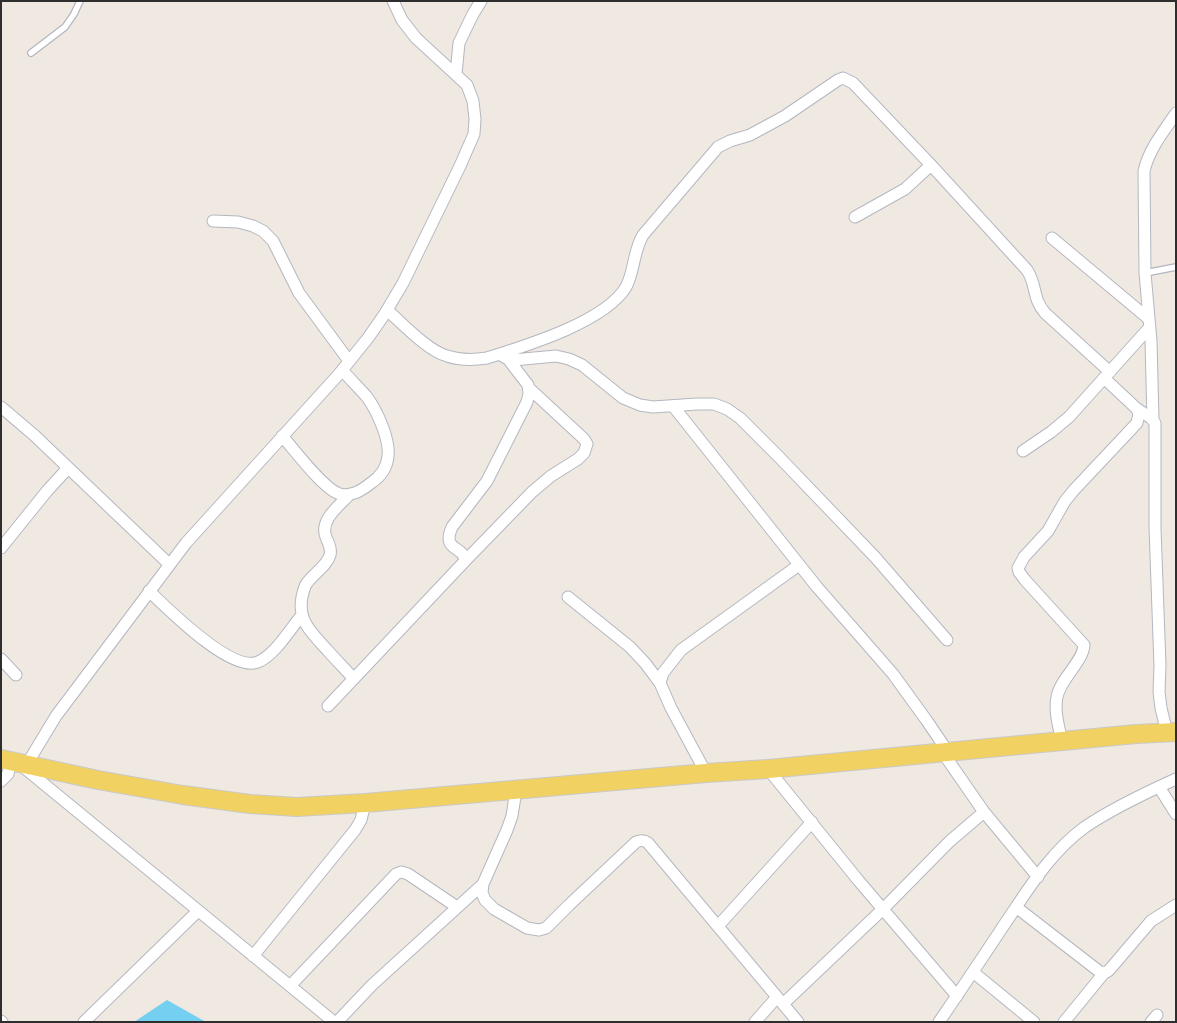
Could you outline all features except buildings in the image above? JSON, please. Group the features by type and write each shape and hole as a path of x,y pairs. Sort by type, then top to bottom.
{"main road":[{"path":"14,762 98,780 183,795 250,804 297,807 365,803 706,773 768,769 1172,732"}],"street":[{"path":"1,781 8,774 14,762 56,716 186,543 342,370 368,338 387,310 402,283 460,166 474,134 475,119 473,101 467,85 416,38 402,20 393,1"},
{"path":"456,74 459,43 481,1"},
{"path":"503,357 548,338 598,313 615,299 625,287 632,272 637,246 643,235 718,147 730,141 750,135 785,116 838,80 843,78 853,83 931,165 1027,270 1031,276 1040,308 1107,375 1139,413 1137,423 1074,490 1061,507 1048,531 1024,557 1018,568 1025,580 1084,645 1083,652 1060,687 1057,696 1056,711 1062,741"},
{"path":"1172,732 1161,708 1159,692 1160,658 1155,528 1155,423 1153,420 1149,324 1145,273 1144,171 1146,162 1152,150 1176,113"},
{"path":"855,217 905,189 931,165"},
{"path":"212,221 238,222 253,226 263,231 273,241 299,293 349,361"},
{"path":"1052,238 1149,324"},
{"path":"387,310 420,339 445,356 478,359 503,357 536,359 556,356 569,359 582,366 623,398 640,405 653,407 714,404 727,409 740,418 779,456 876,558 947,640"},
{"path":"1023,451 1051,432 1069,417 1107,375 1149,324"},
{"path":"328,706 532,492 551,476 578,459 584,453 587,444 584,439 530,389 528,384 503,357"},
{"path":"282,436 330,489 340,494 350,494 360,491 378,478 385,468 388,456 382,422 367,398 342,370"},
{"path":"465,561 462,554 448,540 452,527 487,481 527,402 530,389"},
{"path":"673,406 799,565 893,674 927,721 984,812 1038,877"},
{"path":"1,407 34,435 169,564"},
{"path":"1136,408 1153,420"},
{"path":"1,548 47,491 68,468"},
{"path":"350,494 328,518 324,529 325,536 331,549 330,555 327,561 307,583 303,590 300,606 308,630 354,679"},
{"path":"660,683 663,673 681,650 799,565"},
{"path":"149,591 182,621 213,646 226,655 244,663 251,664 262,660 302,615"},
{"path":"568,597 630,647 645,663 660,683 671,708 706,773"},
{"path":"1,659 16,675"},
{"path":"14,762 335,1022 372,985 483,884"},
{"path":"768,769 883,909 957,996"},
{"path":"939,1022 1016,907 1045,866 1063,846 1084,828 1121,806 1176,779"},
{"path":"1159,787 1176,814"},
{"path":"516,790 512,816 483,884 482,893 485,900 494,909 528,928 539,930 546,928 636,842 641,840 648,843 798,1022"},
{"path":"253,956 355,830 361,820 365,803"},
{"path":"755,1022 883,909 950,841 984,812"},
{"path":"718,926 812,822"},
{"path":"290,986 396,874 401,872 408,874 457,907"},
{"path":"1064,1022 1104,973 1108,972 1112,968 1151,921 1176,905"},
{"path":"1016,907 1100,972 1104,973"},
{"path":"84,1022 198,911"},
{"path":"973,972 1034,1022"}],"lane":[{"path":"31,53 65,27 74,14 80,1"},
{"path":"1145,273 1176,267"}],"water":[{"path":"167,1000 206,1022 134,1022"}]}
